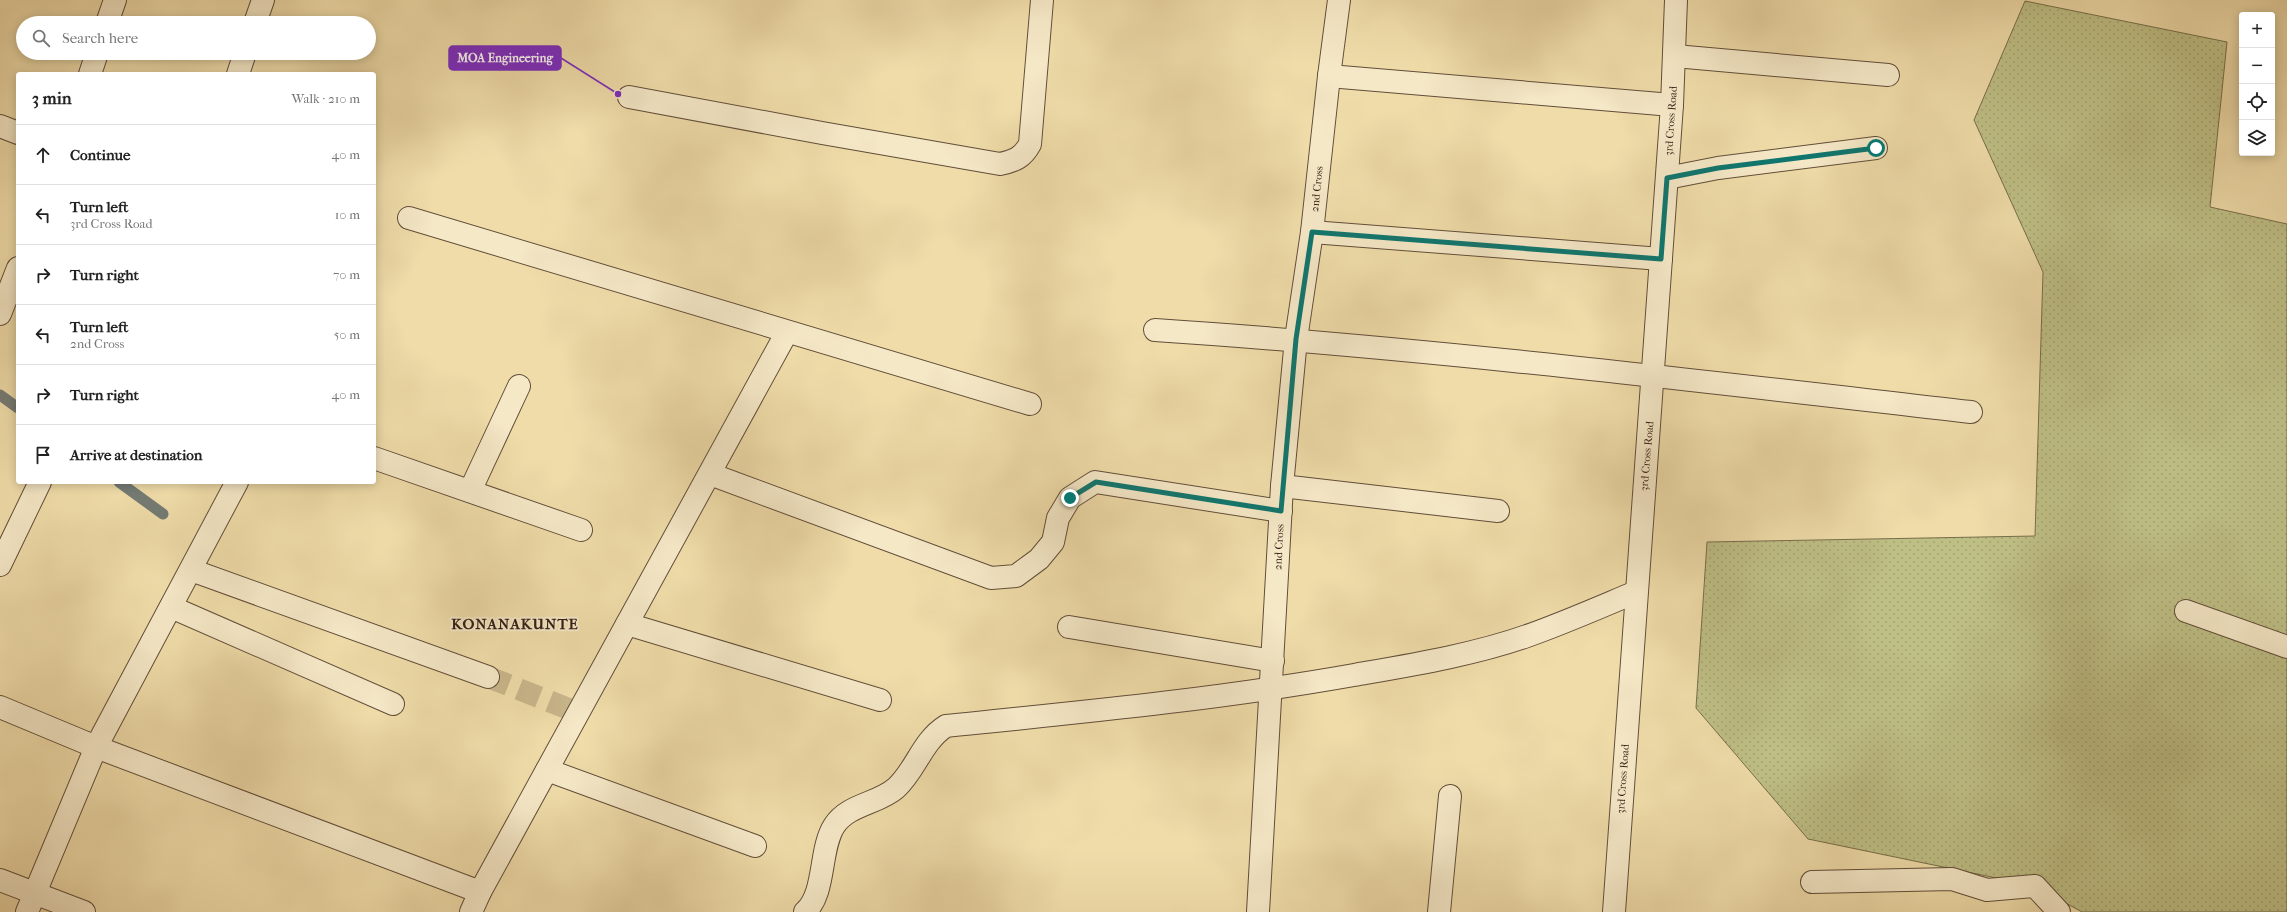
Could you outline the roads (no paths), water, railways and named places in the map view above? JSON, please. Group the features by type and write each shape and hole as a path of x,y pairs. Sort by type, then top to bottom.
{"street":[{"path":"109,16 115,0"},
{"path":"257,16 263,0"},
{"path":"629,97 1000,164 1012,161 1024,154 1030,144 1042,0"},
{"name":"2nd Cross","path":"1258,912 1274,661 1282,486 1296,339 1312,232 1339,0"},
{"name":"3rd Cross Road","path":"1614,912 1672,105 1676,0"},
{"path":"1675,56 1888,75"},
{"path":"91,72 95,60"},
{"path":"239,72 243,60"},
{"path":"1329,76 1672,105"},
{"path":"0,126 16,132"},
{"path":"1667,178 1718,168 1876,148"},
{"path":"410,218 1030,404"},
{"path":"1312,232 1661,259"},
{"path":"0,314 16,273"},
{"path":"1155,330 1296,339 1653,376 1971,412"},
{"path":"471,912 480,892 787,332"},
{"path":"470,491 519,386"},
{"path":"376,459 580,530"},
{"path":"710,474 991,578 1016,576 1039,559 1053,542 1058,518 1070,498 1096,482 1281,511"},
{"path":"0,565 39,484"},
{"path":"31,903 96,747 172,607 236,484"},
{"path":"1282,486 1498,511"},
{"path":"191,570 488,677"},
{"path":"805,912 815,900 828,839 835,825 853,809 882,798 897,787 936,732 946,726 1135,707 1272,690 1446,657 1526,636 1636,592"},
{"path":"172,607 393,704"},
{"path":"2186,611 2287,647"},
{"path":"627,624 880,700"},
{"path":"1069,628 1274,661"},
{"path":"0,707 96,747 480,892"},
{"path":"547,770 755,846"},
{"path":"1439,912 1450,796"},
{"path":"1812,882 1952,879 1987,890 2035,886 2059,912"},
{"path":"0,880 31,903 84,912"}],"waterway":[{"path":"0,395 16,407"},
{"path":"122,484 163,514"}],"tunnel":[{"path":"488,677 579,713"}],"place":[{"name":"MOA Engineering","path":"618,94"}],"district":[{"name":"KONANAKUNTE","path":"515,624"}]}
